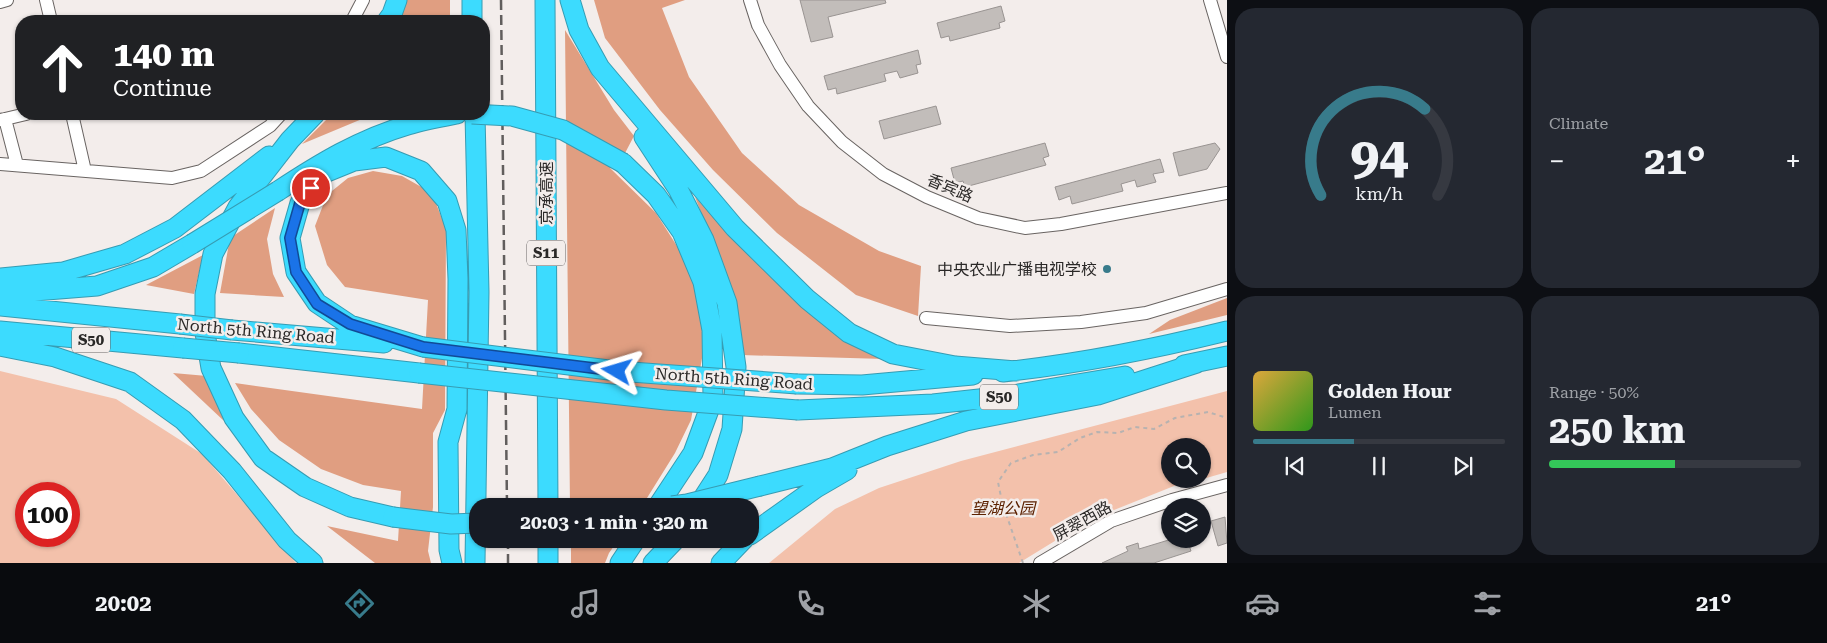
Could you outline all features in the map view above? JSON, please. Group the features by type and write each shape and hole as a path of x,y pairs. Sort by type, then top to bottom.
{"highway":[{"path":"391,15 397,0"},
{"path":"472,0 472,15"},
{"name":"京承高速","path":"544,0 548,498"},
{"path":"570,0 579,30 600,68 678,189 704,240 727,303 736,367 732,429 718,475 703,498"},
{"path":"600,68 735,228 807,299 849,333 893,354 955,366 1016,371"},
{"path":"490,115 512,116 563,130 623,163 656,195 682,232 703,282 712,330 713,398 693,454 663,498"},
{"path":"309,120 290,140 238,207 212,254 204,294 205,333 211,368 234,418 263,458 305,487 350,507 394,517 451,524 469,523"},
{"path":"0,292 97,286 153,267 321,163 359,143 408,124 428,120"},
{"path":"473,120 479,292 475,563"},
{"path":"0,278 62,272 125,254 175,228 290,140"},
{"path":"423,347 350,324 317,304 296,272 290,238 300,203 322,174 354,161 386,158 421,172 447,201 456,230 458,279 457,409 448,442 448,550 452,563"},
{"name":"North 5th Ring Road","path":"0,306 232,330 423,347 617,371 797,384 862,385 1016,371 1155,347 1227,331"},
{"name":"North 5th Ring Road","path":"0,331 239,353 666,400 798,410 933,404 1007,396 1197,363 1227,356"},
{"path":"0,346 55,357 130,382 182,420 232,471 287,540 313,563"},
{"path":"712,498 832,468 887,446 966,421 1098,395 1197,363"},
{"path":"759,529 816,488 887,446"},
{"path":"548,548 548,563"},
{"path":"620,563 630,548"},
{"path":"653,563 667,548"},
{"path":"721,563 735,548"}],"street":[{"path":"0,2 7,0"},
{"path":"46,0 50,15"},
{"path":"355,15 363,0"},
{"name":"香宾路","path":"750,0 758,25 780,66 808,106 842,142 883,174 927,197 978,218 1025,228 1061,224 1227,193"},
{"path":"1210,0 1227,56"},
{"path":"3,119 17,165"},
{"path":"73,120 85,172"},
{"path":"0,164 172,178 201,171 270,126 276,120"},
{"path":"926,318 1010,326 1081,322 1146,313 1227,289"},
{"name":"屏翠西路","path":"1040,563 1111,520 1172,500 1227,485"}],"path":[{"path":"1023,563 1002,502 998,482 1011,463 1032,455 1058,452 1080,438 1097,432 1118,432 1135,427 1154,429 1175,418 1208,412 1227,418"}],"green space":[{"path":"0,371 116,399 202,454 296,563 0,563"},
{"name":"望湖公园","path":"1227,391 1227,472 1211,477 1211,438 1161,438 1161,488 1169,488 1089,520 1019,563 769,563 835,509 879,488 961,461"}],"shaded area":[{"path":"407,0 450,0 450,15 402,15"},
{"path":"594,0 685,0 662,8 689,77 742,153 799,205 879,251 921,266 918,316 856,295 777,233 713,170 660,110 605,38"},
{"path":"565,30 614,110 634,136 624,155 610,168 656,213 682,254 701,301 704,347 691,420 675,453 647,498 570,498"},
{"path":"326,120 360,120 302,144"},
{"path":"373,171 402,176 432,193 446,229 445,410 433,433 433,507 428,551 431,563 375,563 327,526 398,541 401,491 363,485 321,469 279,440 251,409 235,383 422,409 428,300 345,287 327,265 315,226 327,195 348,178"},
{"path":"695,197 753,260 779,282 885,359 741,355 722,267"},
{"path":"275,208 267,239 273,274 284,297 220,293 230,238"},
{"path":"203,255 194,294 146,285"},
{"path":"1227,298 1227,315 1149,334 1170,320"},
{"path":"173,373 207,376 224,421"},
{"path":"571,548 613,548 605,563 571,563"}],"building":[{"path":"800,0 885,0 886,3 828,17 833,37 811,42"},
{"path":"1001,6 1005,21 999,23 1000,28 950,41 949,36 941,38 937,23"},
{"path":"918,50 921,64 916,65 918,73 900,78 897,71 884,74 886,81 837,94 836,88 828,90 824,76"},
{"path":"936,106 941,124 884,139 879,121"},
{"path":"1045,143 1049,156 1043,158 1046,165 965,187 963,181 955,183 951,168"},
{"path":"1215,143 1220,149 1207,169 1179,176 1173,153"},
{"path":"1160,159 1164,172 1153,174 1156,182 1137,187 1135,180 1121,184 1123,191 1072,204 1070,196 1059,200 1055,187"},
{"path":"1225,517 1227,543 1218,546 1211,521"},
{"path":"1161,542 1161,548 1190,548 1191,551 1154,563 1102,563 1128,551 1126,547 1138,543 1139,549"}],"railway":[{"path":"501,0 507,498"},
{"path":"508,548 508,563"}],"place":[{"name":"中央农业广播电视学校","path":"1107,269"}],"route":[{"path":"311,188 300,203 290,238 296,272 317,304 350,324 423,347 617,371"}]}
